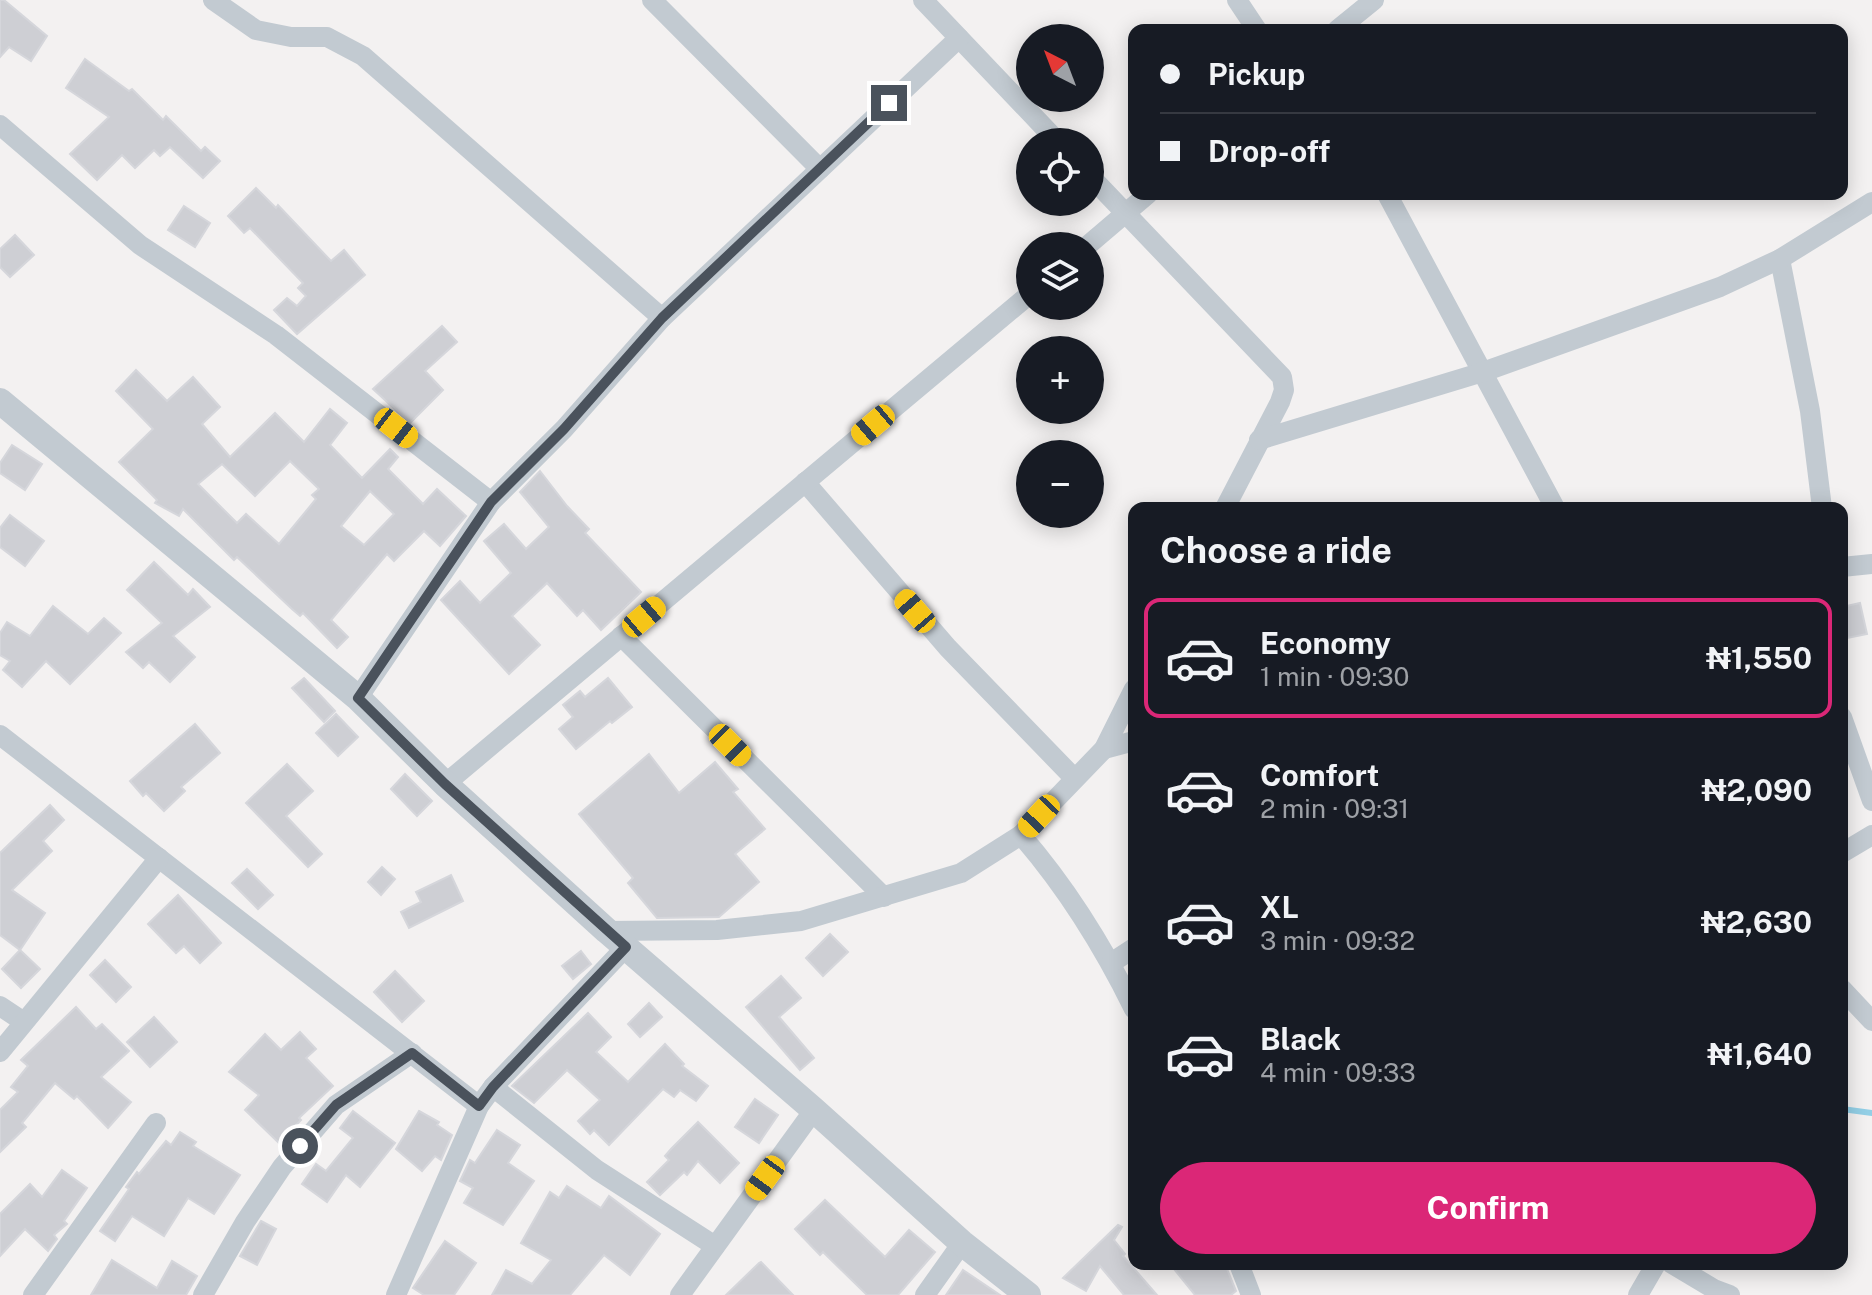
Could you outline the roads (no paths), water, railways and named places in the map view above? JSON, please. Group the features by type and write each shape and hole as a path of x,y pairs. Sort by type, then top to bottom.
{"street":[{"path":"213,0 256,30 291,37 327,37 363,56 662,318"},
{"path":"652,0 820,169"},
{"path":"923,0 1045,128"},
{"path":"1237,0 1253,24"},
{"path":"1344,24 1374,0"},
{"path":"358,698 491,502 564,429 662,318 959,38"},
{"path":"0,125 140,245 276,335 491,502"},
{"path":"1104,190 1282,377 1284,390 1280,402 1228,502"},
{"path":"1104,232 1141,200"},
{"path":"1390,200 1552,502"},
{"path":"1259,440 1483,372 1720,287 1780,259 1872,202"},
{"path":"1780,259 1810,411 1821,502"},
{"path":"445,784 1016,306"},
{"path":"0,401 358,698 445,784 616,939 962,1243 1028,1295"},
{"path":"805,482 948,648 1074,778"},
{"path":"1848,566 1872,564"},
{"path":"621,636 884,897"},
{"path":"396,1295 479,1106 616,939 801,921 961,873 1021,835 1104,749 1128,701"},
{"path":"1848,734 1872,801"},
{"path":"0,735 479,1106"},
{"path":"1104,749 1128,743"},
{"path":"1021,835 1055,874 1111,963 1128,997"},
{"path":"1848,849 1872,835"},
{"path":"0,1052 159,858"},
{"path":"1111,963 1128,952"},
{"path":"1848,995 1872,1021"},
{"path":"0,1006 24,1022"},
{"path":"203,1295 245,1222 282,1167 336,1105 412,1053"},
{"path":"493,1087 597,1170 715,1246"},
{"path":"680,1295 814,1110"},
{"path":"33,1295 156,1123"},
{"path":"925,1295 962,1243"},
{"path":"1241,1270 1251,1295"},
{"path":"1638,1295 1653,1270"},
{"path":"1682,1270 1730,1295"}],"waterway":[{"path":"1848,1110 1872,1113"}]}
